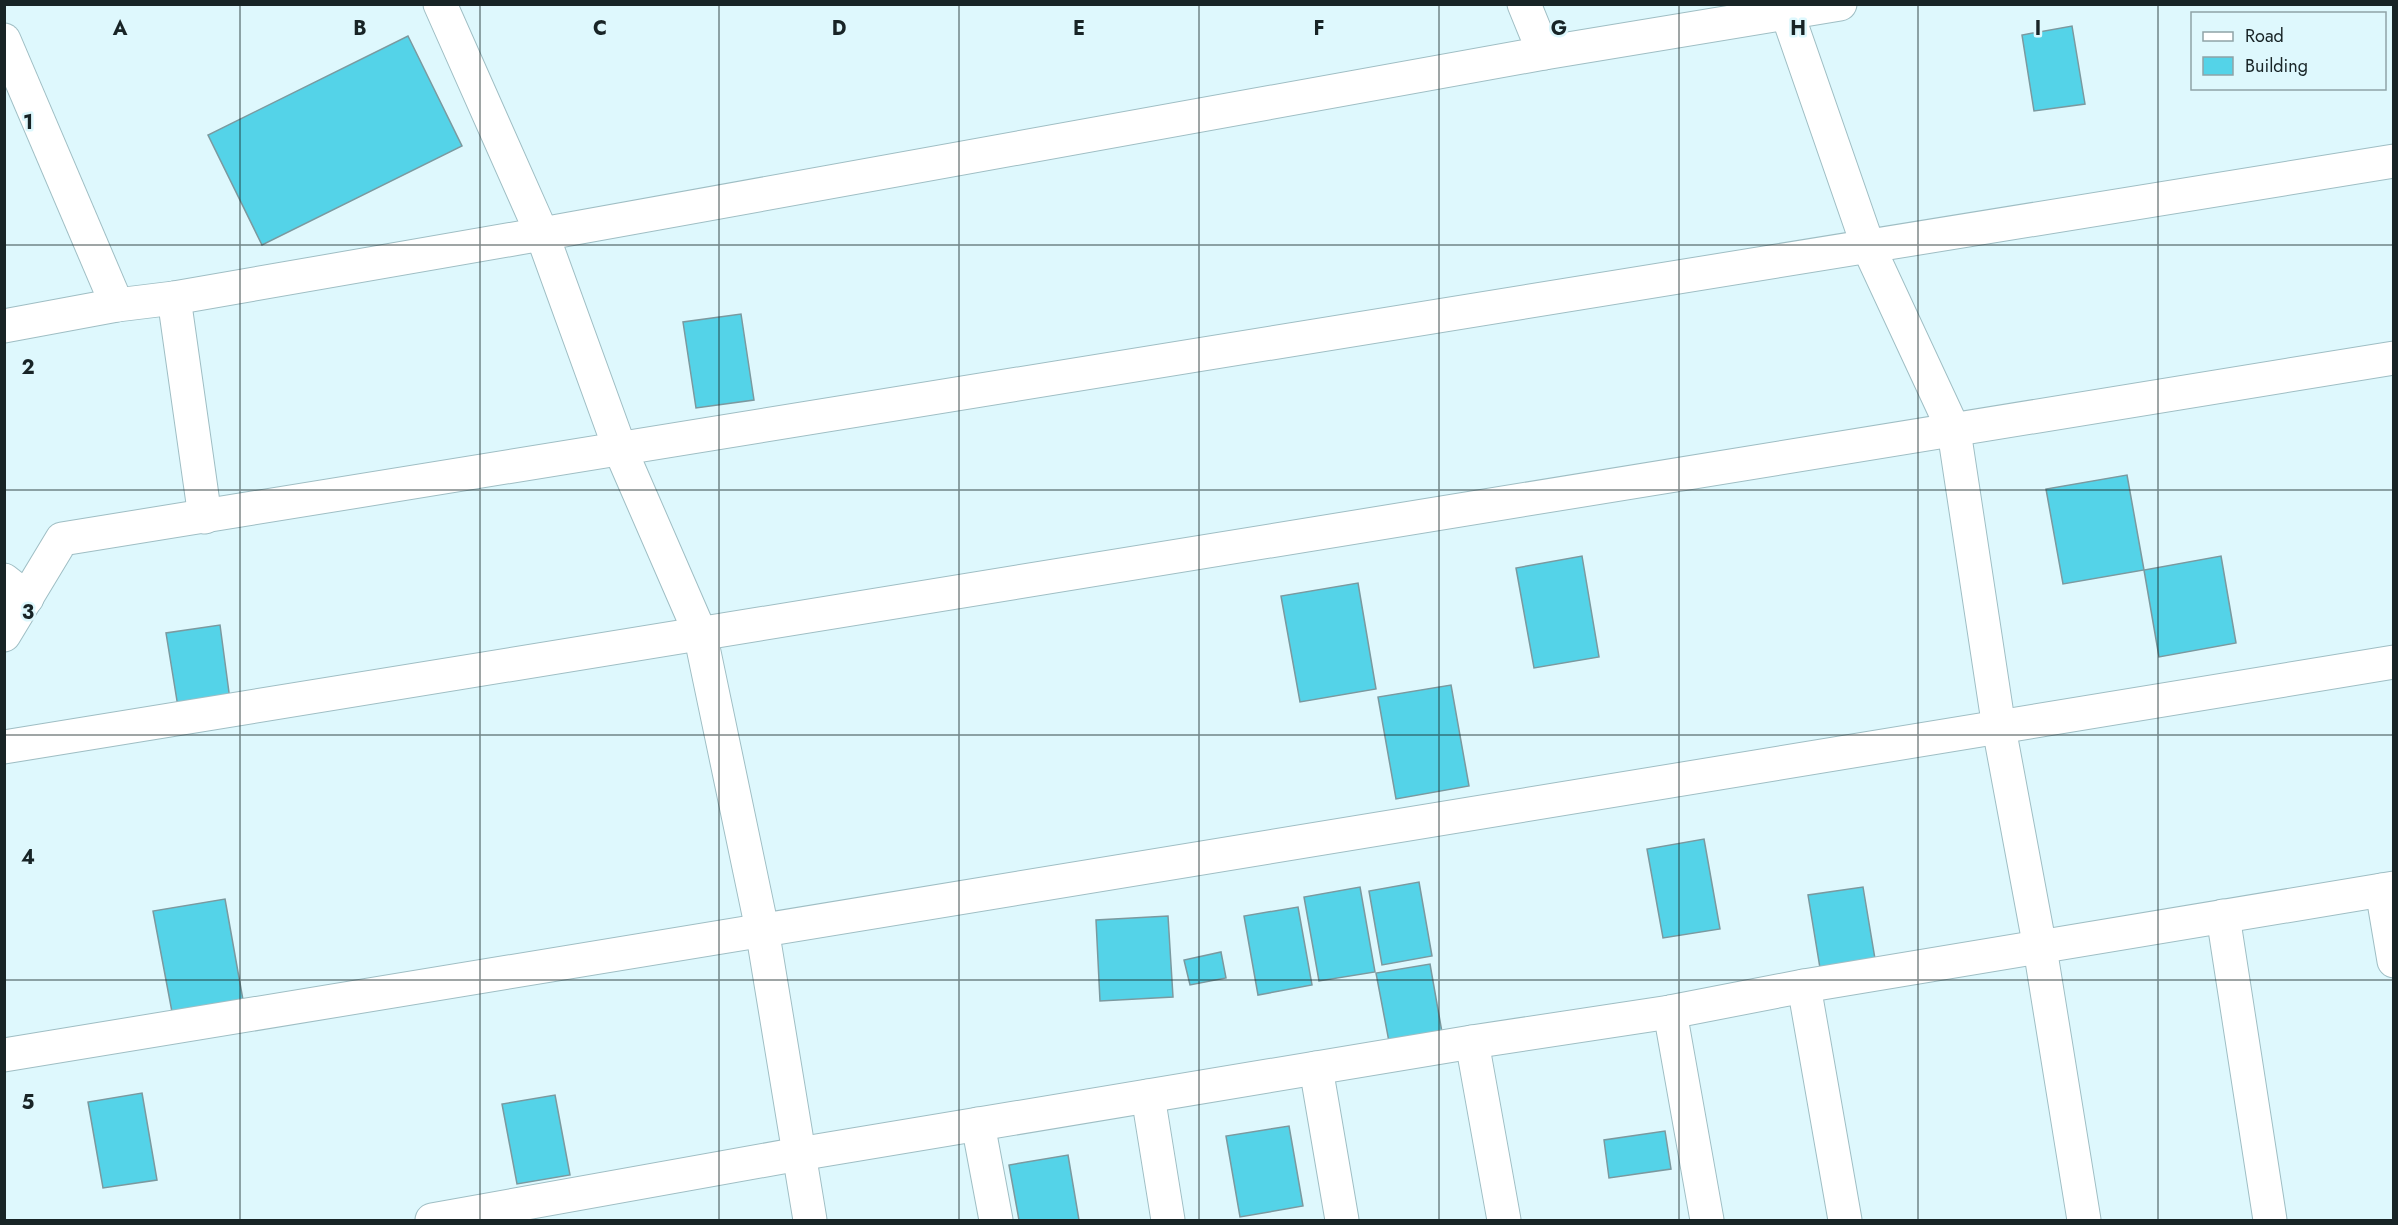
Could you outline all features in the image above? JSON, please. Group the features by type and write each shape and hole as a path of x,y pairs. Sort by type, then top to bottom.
{"street":[{"path":"440,4 542,234 621,449 700,633 762,929 810,1221"},
{"path":"1524,4 1544,52"},
{"path":"4,326 117,304 174,298 542,234 1786,9 1840,4"},
{"path":"1786,9 1868,246 1954,431 2000,728 2040,948 2084,1221"},
{"path":"4,40 117,304"},
{"path":"4,635 16,589 62,539 2394,161"},
{"path":"174,298 205,517"},
{"path":"4,747 2394,358"},
{"path":"4,1055 2394,662"},
{"path":"432,1221 799,1154 1472,1042 1671,1012 1804,986 2388,889 2394,961"},
{"path":"2223,916 2270,1221"},
{"path":"1804,986 1845,1221"},
{"path":"1671,1012 1707,1221"},
{"path":"1472,1042 1504,1221"},
{"path":"1316,1068 1342,1221"},
{"path":"1148,1096 1168,1221"},
{"path":"978,1124 996,1221"}],"building":[{"path":"2072,26 2085,104 2034,111 2022,35"},
{"path":"408,36 462,146 262,245 208,135"},
{"path":"741,314 754,400 696,408 683,322"},
{"path":"2127,475 2144,570 2063,584 2046,489"},
{"path":"1582,556 1599,657 1534,668 1516,568"},
{"path":"2221,556 2236,643 2159,657 2144,570"},
{"path":"1358,583 1376,689 1300,702 1281,596"},
{"path":"220,625 230,700 178,707 166,633"},
{"path":"1451,685 1469,786 1396,799 1378,697"},
{"path":"1704,839 1720,929 1663,938 1647,849"},
{"path":"1419,882 1432,956 1382,965 1369,891"},
{"path":"1360,887 1375,972 1319,981 1304,897"},
{"path":"1863,887 1875,959 1820,968 1808,895"},
{"path":"225,899 243,1000 172,1012 153,911"},
{"path":"1298,907 1312,985 1258,995 1244,916"},
{"path":"1168,916 1173,997 1100,1001 1096,920"},
{"path":"1221,952 1226,978 1190,985 1184,960"},
{"path":"1430,964 1443,1038 1390,1047 1376,973"},
{"path":"142,1093 157,1180 103,1188 88,1102"},
{"path":"555,1095 570,1175 517,1184 502,1104"},
{"path":"1289,1126 1303,1206 1240,1217 1226,1136"},
{"path":"1665,1131 1671,1169 1609,1178 1604,1140"},
{"path":"1068,1155 1079,1220 1019,1220 1009,1165"}]}
